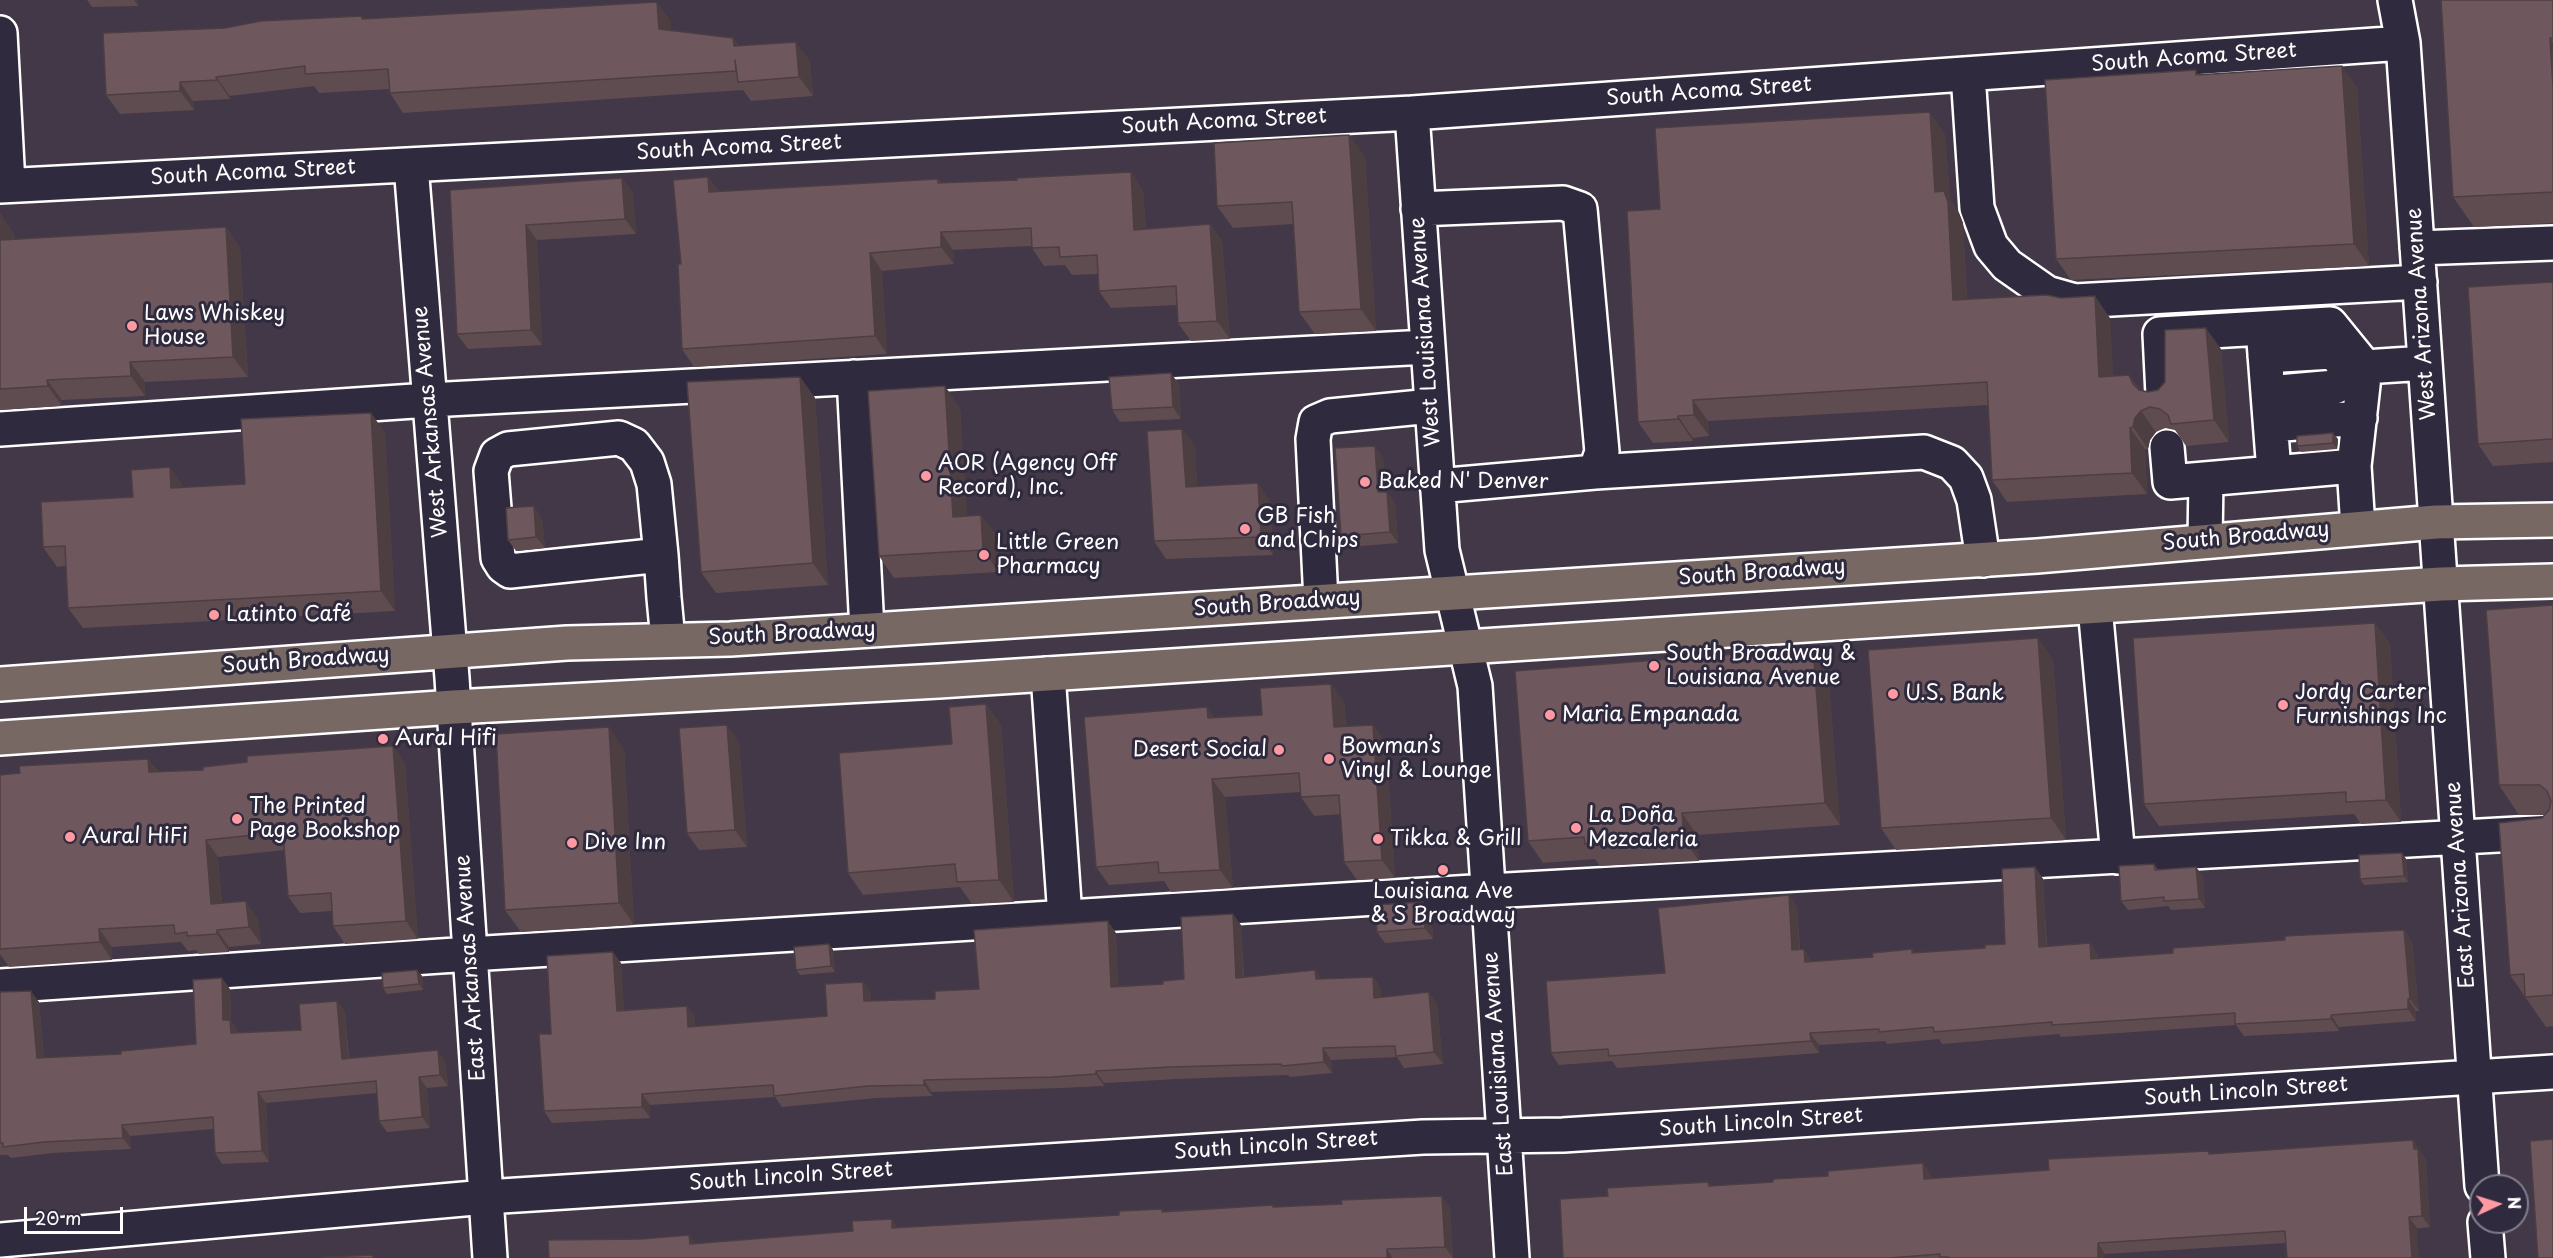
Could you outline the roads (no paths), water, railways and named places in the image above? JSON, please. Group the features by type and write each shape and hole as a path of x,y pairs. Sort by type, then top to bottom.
{"main road":[{"name":"South Broadway","path":"0,684 1048,674 1460,620 1983,560 2436,522 2553,520"},
{"name":"South Broadway","path":"0,738 452,679 567,643 867,630 1321,601 1460,620 2095,606 2441,584 2553,582"}],"street":[{"path":"2395,0 2403,43"},
{"path":"0,33 4,186"},
{"name":"South Acoma Street","path":"4,186 1412,112 2403,43"},
{"name":"West Arizona Avenue","path":"2403,43 2441,584"},
{"path":"1968,74 1977,208 1991,246 2007,265 2047,293 2075,301 2420,282"},
{"name":"West Louisiana Avenue","path":"1412,112 1442,550 1460,620"},
{"name":"West Arkansas Avenue","path":"411,165 452,679"},
{"path":"1418,209 1563,203 1580,208 1602,452 1595,472"},
{"path":"2417,248 2553,243"},
{"path":"2163,395 2160,334 2264,342 2330,324 2358,368 2358,528"},
{"path":"2264,342 2272,450"},
{"path":"0,429 429,400 1427,347"},
{"path":"2268,393 2334,387 2358,368 2425,363"},
{"path":"854,377 867,630"},
{"path":"1321,601 1312,439 1316,422 1330,416 1431,406"},
{"path":"661,555 510,571 498,558 491,471 497,455 508,449 619,438 634,445 646,462 654,484 661,555 669,640"},
{"path":"2167,447 2170,482 2206,479 2272,450 2357,443"},
{"path":"2272,450 2357,443"},
{"path":"1437,486 1595,472 1924,452 1952,463 1966,478 1974,500 1983,560"},
{"path":"2205,541 2206,479"},
{"name":"East Arizona Avenue","path":"2441,584 2481,1174"},
{"path":"2095,606 2118,857"},
{"name":"East Louisiana Avenue","path":"1460,620 1475,686 1512,1258"},
{"path":"1048,674 1065,917"},
{"name":"East Arkansas Avenue","path":"452,679 490,1258"},
{"path":"0,986 470,954 1489,891 2553,832"},
{"name":"South Lincoln Street","path":"0,1240 486,1197 1423,1137 1563,1135 2553,1072"},
{"path":"2486,1234 2488,1258"}],"place":[{"name":"Laws Whiskey House","path":"132,326"},
{"name":"AOR (Agency Off Record), Inc.","path":"926,476"},
{"name":"Baked N' Denver","path":"1365,482"},
{"name":"GB Fish and Chips","path":"1245,529"},
{"name":"Little Green Pharmacy","path":"984,555"},
{"name":"Latinto Café","path":"214,615"},
{"name":"South Broadway & Louisiana Avenue","path":"1654,666"},
{"name":"U.S. Bank","path":"1893,694"},
{"name":"Jordy Carter Furnishings Inc","path":"2283,705"},
{"name":"Maria Empanada","path":"1550,715"},
{"name":"Aural Hifi","path":"383,739"},
{"name":"Desert Social","path":"1279,750"},
{"name":"Bowman’s Vinyl & Lounge","path":"1329,759"},
{"name":"The Printed Page Bookshop","path":"237,819"},
{"name":"La Doña Mezcaleria","path":"1576,828"},
{"name":"Aural HiFi","path":"70,837"},
{"name":"Tikka & Grill","path":"1378,839"},
{"name":"Dive Inn","path":"572,843"},
{"name":"Louisiana Ave & S Broadway","path":"1443,870"}]}
